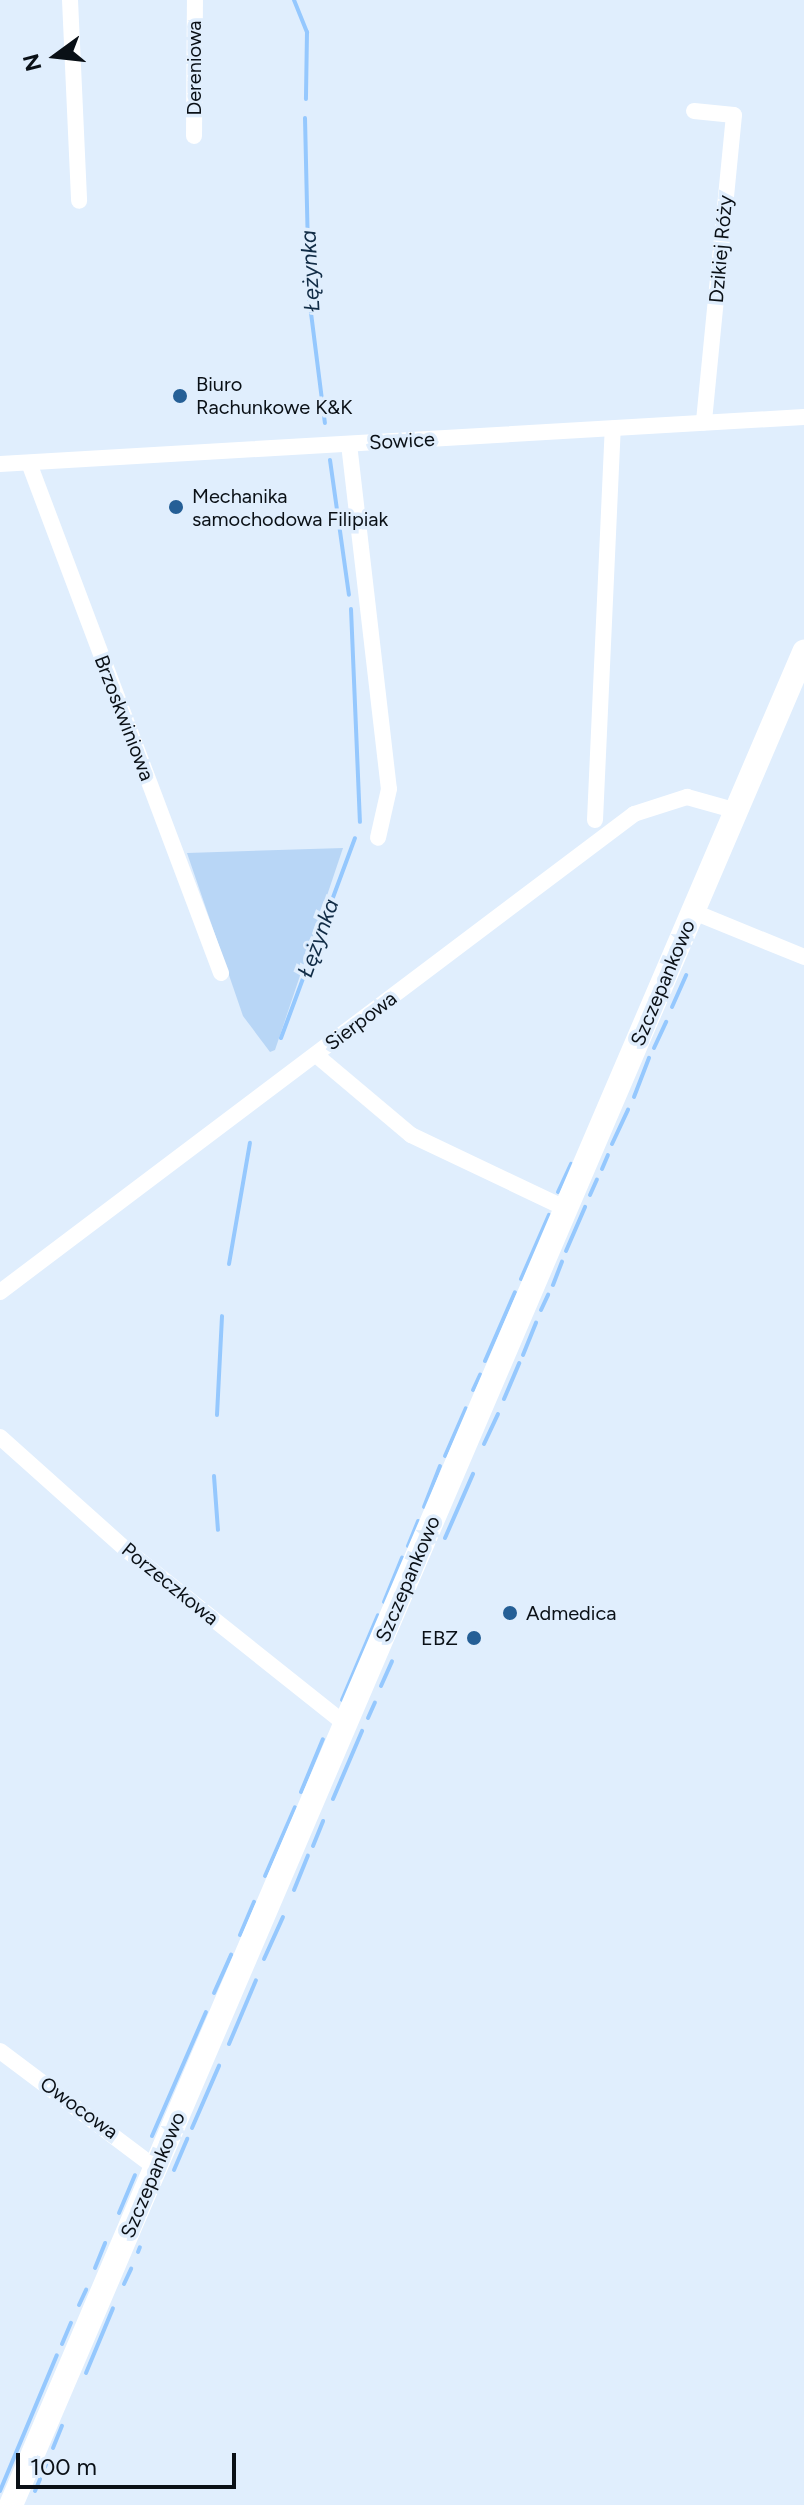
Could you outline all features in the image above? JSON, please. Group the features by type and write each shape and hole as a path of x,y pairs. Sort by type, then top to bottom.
{"street":[{"path":"70,0 79,201"},
{"name":"Dereniowa","path":"194,136 195,0"},
{"name":"Dzikiej Róży","path":"694,111 734,115 704,423"},
{"name":"Sowice","path":"0,464 804,417"},
{"path":"595,820 613,428"},
{"path":"349,444 389,789 378,838"},
{"name":"Brzoskwiniowa","path":"29,463 221,973"},
{"name":"Szczepankowo","path":"11,2505 804,652"},
{"name":"Sierpowa","path":"0,1292 634,814 687,797 737,811"},
{"path":"694,912 804,957"},
{"path":"316,1055 411,1135 567,1209"},
{"name":"Porzeczkowa","path":"0,1437 124,1548 345,1724"},
{"name":"Owocowa","path":"0,2051 156,2168"}],"shaded area":[{"path":"343,848 275,1050 270,1052 243,1016 187,853"}],"waterway":[{"name":"Łężynka","path":"294,0 307,32 306,99"},
{"name":"Łężynka","path":"305,118 309,297 325,423"},
{"name":"Łężynka","path":"330,460 349,595"},
{"name":"Łężynka","path":"351,609 360,822"},
{"name":"Łężynka","path":"281,1038 355,838"},
{"path":"672,1007 686,975"},
{"path":"654,1048 666,1022"},
{"path":"634,1097 649,1058"},
{"path":"612,1144 628,1109"},
{"name":"Łężynka","path":"229,1264 250,1143"},
{"path":"602,1169 608,1155"},
{"path":"558,1192 571,1164"},
{"path":"590,1195 597,1179"},
{"path":"566,1251 585,1207"},
{"path":"521,1279 549,1215"},
{"path":"553,1285 562,1262"},
{"path":"485,1361 515,1292"},
{"path":"541,1310 548,1295"},
{"name":"Łężynka","path":"217,1415 222,1316"},
{"path":"523,1355 536,1322"},
{"path":"504,1399 519,1363"},
{"path":"473,1390 480,1375"},
{"path":"445,1456 466,1408"},
{"path":"484,1444 498,1414"},
{"path":"424,1507 440,1466"},
{"path":"445,1538 473,1474"},
{"name":"Łężynka","path":"214,1476 218,1530"},
{"path":"408,1546 418,1521"},
{"path":"384,1602 402,1558"},
{"path":"342,1700 378,1615"},
{"path":"381,1686 392,1661"},
{"path":"368,1718 375,1702"},
{"path":"333,1799 362,1731"},
{"path":"301,1792 323,1739"},
{"path":"265,1876 295,1807"},
{"path":"313,1846 323,1821"},
{"path":"294,1890 308,1856"},
{"path":"240,1935 254,1902"},
{"path":"264,1959 283,1917"},
{"path":"214,1993 231,1955"},
{"path":"229,2044 256,1980"},
{"path":"152,2136 206,2012"},
{"path":"192,2128 219,2066"},
{"path":"174,2170 187,2139"},
{"path":"119,2213 135,2175"},
{"path":"95,2268 105,2243"},
{"path":"138,2252 140,2247"},
{"path":"124,2284 131,2269"},
{"path":"79,2305 86,2290"},
{"path":"86,2373 113,2308"},
{"path":"62,2344 71,2323"},
{"path":"0,2491 57,2355"},
{"path":"53,2448 62,2426"},
{"path":"45,2467 47,2462"},
{"path":"35,2491 40,2479"}],"place":[{"name":"Biuro Rachunkowe K&K","path":"180,396"},
{"name":"Mechanika samochodowa Filipiak","path":"176,507"},
{"name":"Admedica","path":"510,1613"},
{"name":"EBZ","path":"474,1638"}]}
